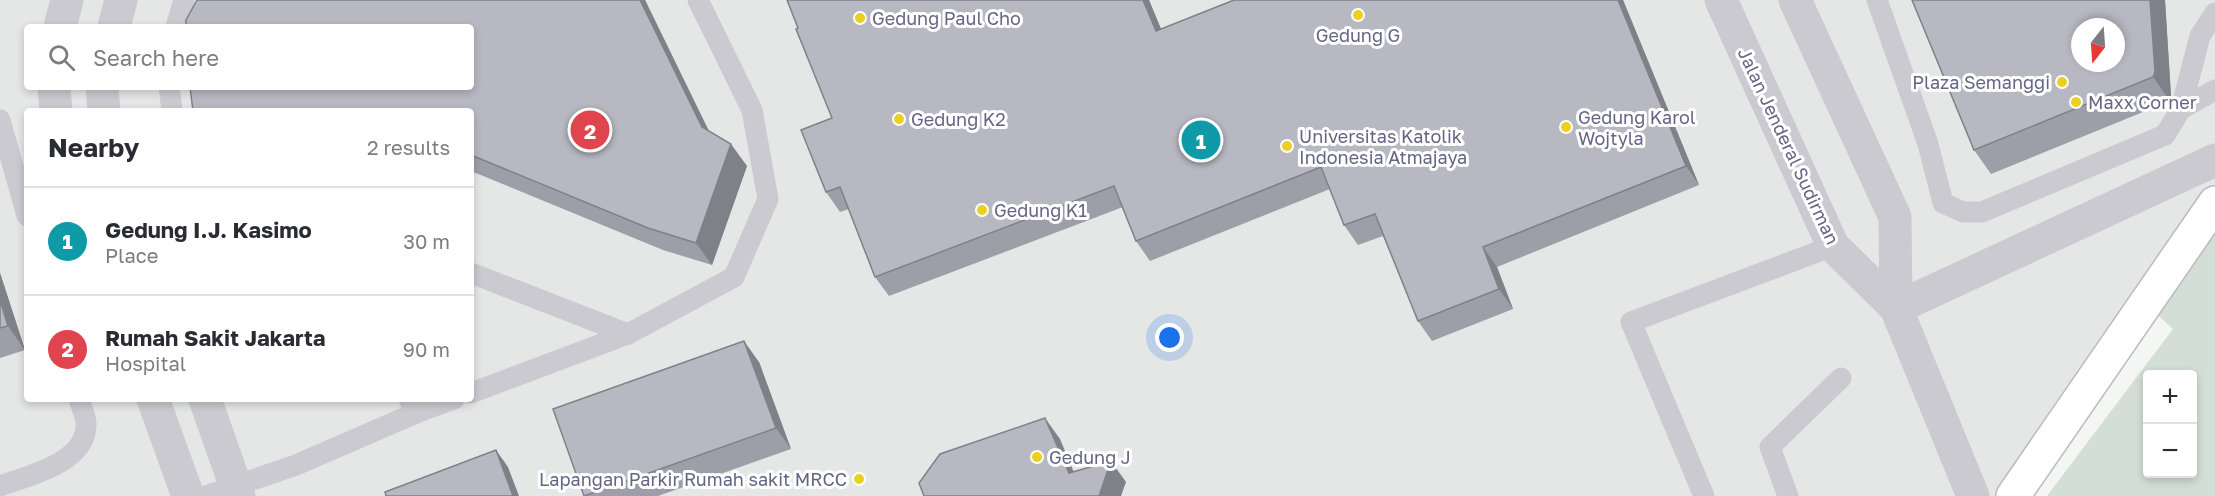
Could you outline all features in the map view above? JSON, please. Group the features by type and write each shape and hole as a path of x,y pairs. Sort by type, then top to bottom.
{"highway":[{"path":"2013,496 2215,203"}],"street":[{"path":"61,24 67,0"},
{"path":"115,24 121,0"},
{"name":"Jalan Jenderal Sudirman","path":"1721,0 1833,246 1896,308"},
{"name":"Jalan Jenderal Sudirman","path":"1795,0 1895,217 1896,308 1973,496"},
{"path":"54,90 56,108"},
{"path":"102,90 104,108"},
{"path":"1896,308 2215,160"},
{"path":"154,402 188,496"},
{"path":"206,402 227,492"}],"lane":[{"path":"177,24 184,0"},
{"path":"474,392 628,334 734,277 768,199 752,110 698,0"},
{"path":"1877,0 1928,144 1943,203 1964,212 1982,212 2165,135 2181,109 2200,36 2215,13"},
{"path":"169,90 172,108"},
{"path":"2181,109 2215,90"},
{"path":"0,120 24,205"},
{"path":"1704,496 1631,322 1833,246"},
{"path":"474,274 628,334"},
{"path":"1788,496 1770,447 1841,378"},
{"path":"0,486 56,466 78,449 86,426 80,402"},
{"path":"227,492 296,465 413,406 436,402"}],"shaded area":[{"path":"0,0 2215,0 2215,198 2003,496 0,496"},
{"path":"2215,200 2215,496 2047,496 2173,329 2146,304"}],"building":[{"path":"197,0 640,0 702,127 731,144 696,243 648,228 474,156 474,108 193,108 190,90 474,90 474,24 186,24"},
{"path":"787,0 1143,0 1156,31 1234,0 1618,0 1686,166 1483,247 1499,289 1418,321 1375,214 1344,225 1321,167 1136,241 1114,186 875,277 840,187 826,192 801,130 832,118 796,29 798,28"},
{"name":"Plaza Semanggi","path":"1912,0 2150,0 2155,72 2153,77 1974,150"},
{"path":"0,300 8,326 0,328"},
{"path":"744,341 776,428 584,496 553,409"},
{"path":"1045,418 1069,473 1111,461 1099,496 924,496 919,483 940,454"},
{"path":"496,450 513,496 386,496 385,492"}],"place":[{"name":"Gedung G","path":"1358,15"},
{"name":"Gedung Paul Cho","path":"860,18"},
{"name":"Plaza Semanggi","path":"2062,82"},
{"name":"Maxx Corner","path":"2076,102"},
{"name":"Gedung K2","path":"899,119"},
{"name":"Gedung Karol Wojtyla","path":"1566,127"},
{"name":"Rumah Sakit Jakarta","path":"590,130"},
{"name":"Gedung I.J. Kasimo","path":"1201,140"},
{"name":"Universitas Katolik Indonesia Atmajaya","path":"1287,146"},
{"name":"Gedung K1","path":"982,210"},
{"name":"Gedung J","path":"1037,457"},
{"name":"Lapangan Parkir Rumah sakit MRCC","path":"859,479"}]}
